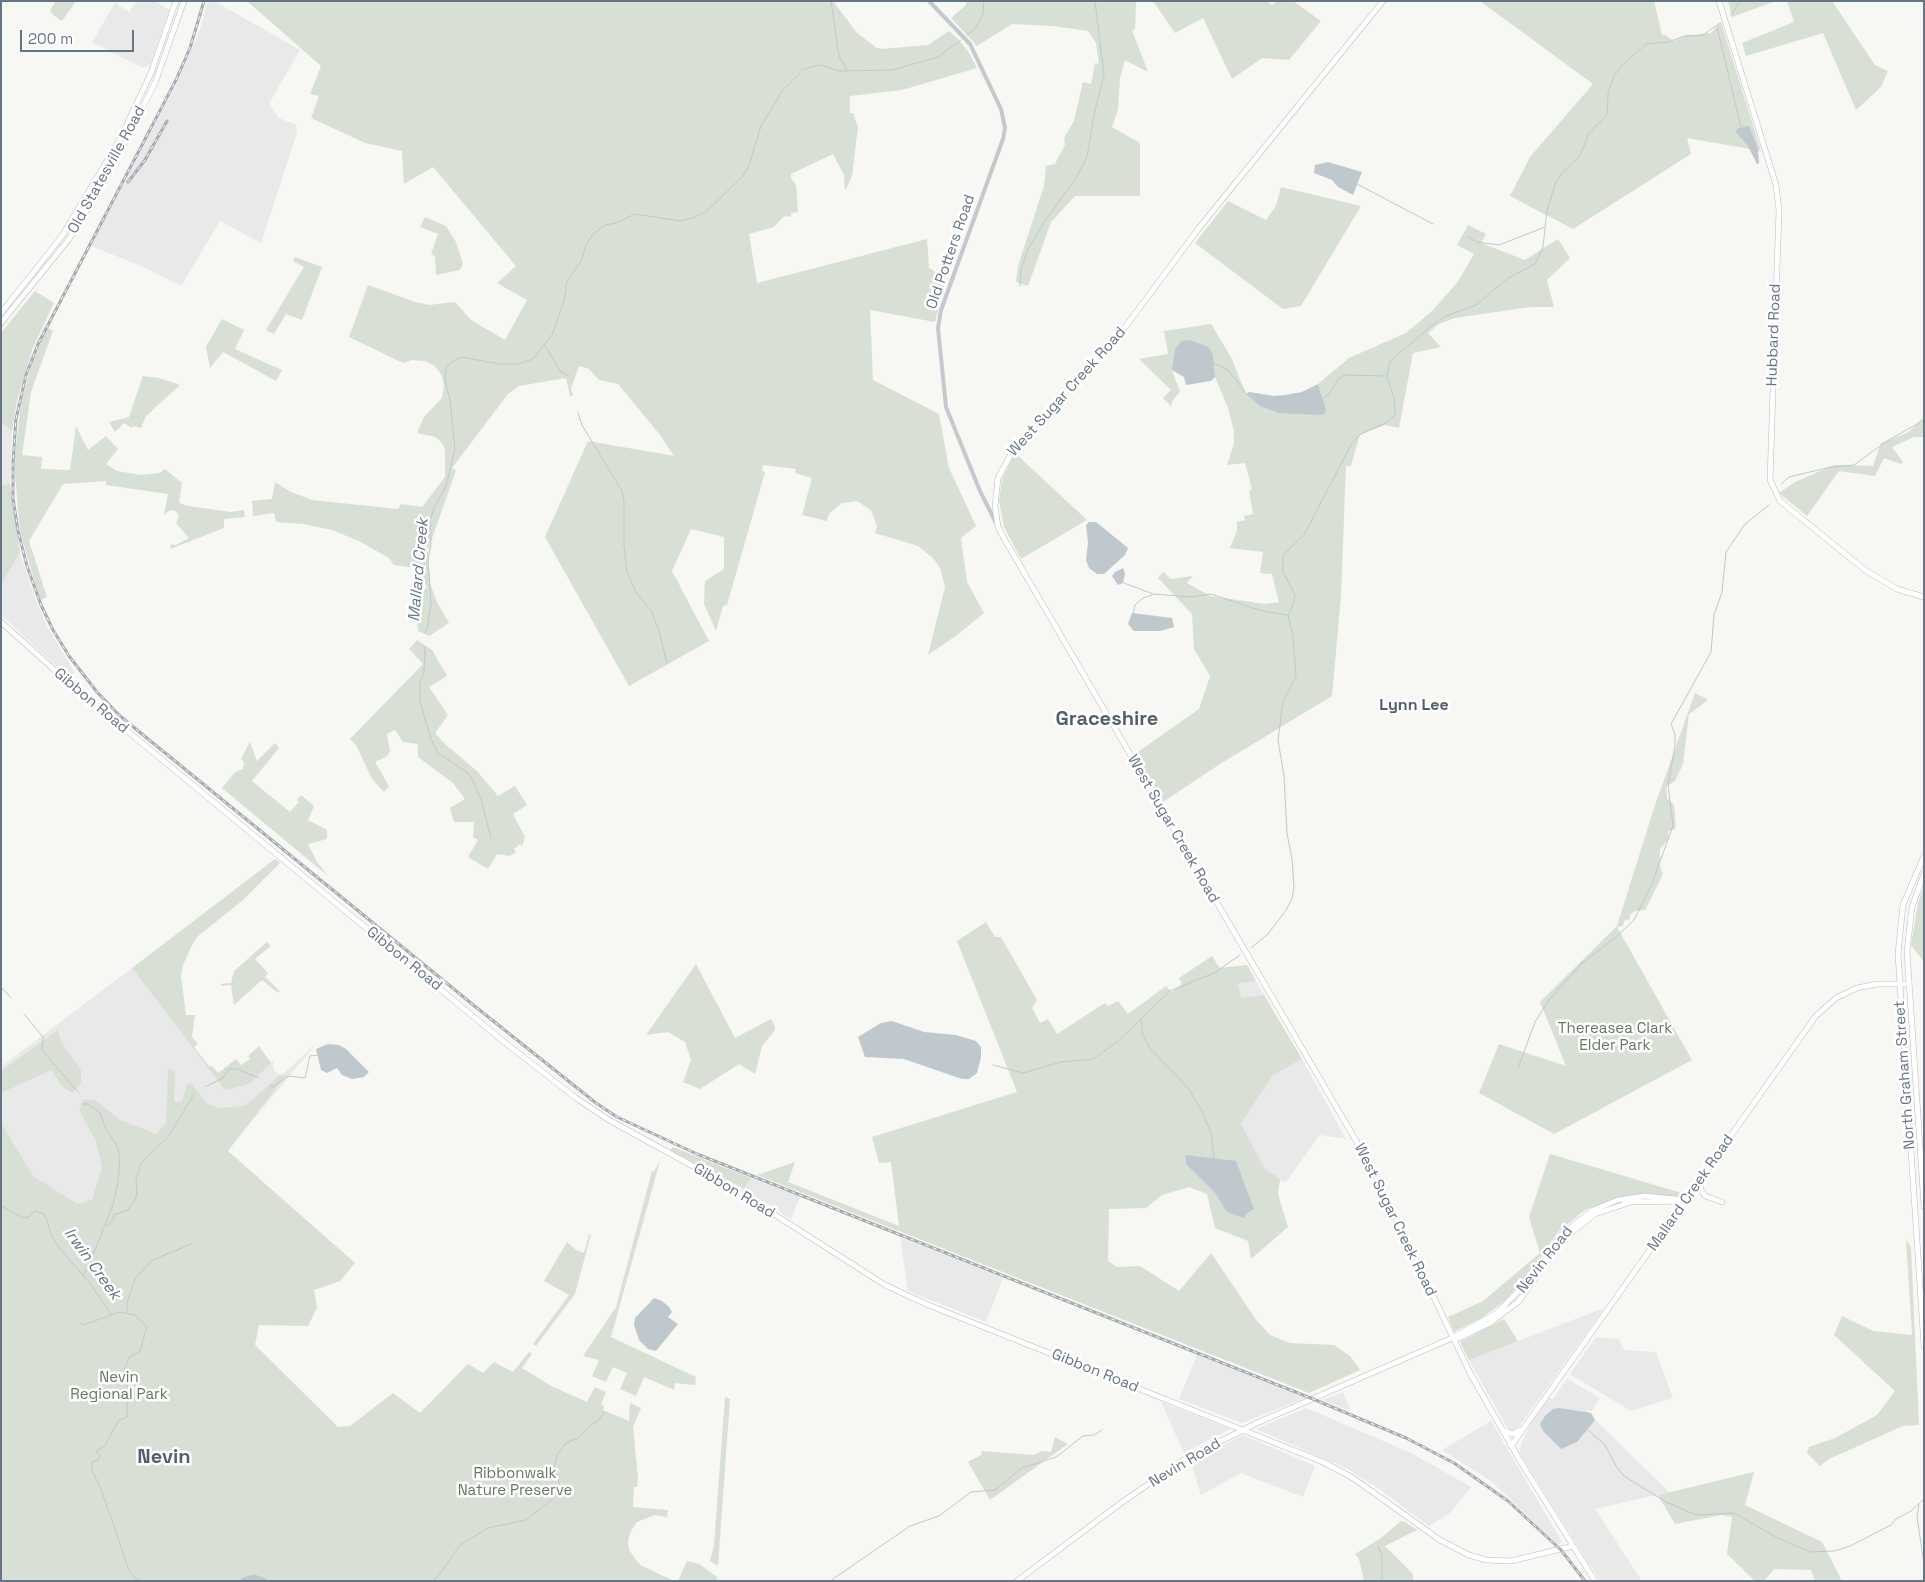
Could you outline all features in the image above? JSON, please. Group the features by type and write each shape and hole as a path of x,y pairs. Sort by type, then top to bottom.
{"main road":[{"name":"Old Statesville Road","path":"1,313 62,236 115,148 151,73 176,1"},
{"name":"Old Statesville Road","path":"1,323 69,239 88,209 155,83 184,1"},
{"name":"West Sugar Creek Road","path":"1383,1 1199,228 1123,330 1016,445 1001,470 995,501 998,527 1372,1168 1403,1230 1452,1338 1511,1446 1595,1581"},
{"name":"Hubbard Road","path":"1719,1 1776,185 1779,210 1770,480 1780,501 1865,570 1898,589 1924,597"},
{"name":"Gibbon Road","path":"1,622 68,682 503,1041 594,1110 733,1188 902,1294 1243,1430 1343,1472 1379,1495 1440,1540 1469,1555 1486,1560 1511,1561 1573,1546"},
{"path":"1899,983 1898,945 1900,917 1908,888 1924,856"},
{"path":"1908,984 1909,923 1915,895 1924,874"},
{"name":"Mallard Creek Road","path":"1511,1446 1820,1012 1836,998 1856,988 1899,983 1908,984"},
{"name":"North Graham Street","path":"1899,983 1924,1346"},
{"name":"North Graham Street","path":"1908,984 1924,1206"},
{"path":"1704,1175 1700,1185 1701,1190 1710,1198 1722,1202"},
{"name":"Nevin Road","path":"1017,1581 1174,1466 1243,1430 1482,1323 1504,1308 1526,1283 1560,1236 1592,1210 1618,1200 1637,1197 1671,1197 1686,1200"},
{"name":"Nevin Road","path":"1452,1338 1459,1338 1490,1323 1519,1301 1563,1239 1584,1221 1620,1204 1686,1200"},
{"path":"1663,1202 1672,1206 1676,1214"},
{"path":"1503,1431 1510,1435 1516,1433 1540,1401 1544,1399"}],"street":[{"name":"Old Potters Road","path":"929,1 970,44 1002,109 1005,128 1003,139 941,310 938,328 946,406 986,503 998,527"},
{"path":"986,503 995,501"}],"shaded area":[{"path":"137,1 155,1 169,10 150,65 146,67 141,67 92,42 115,3 129,12"},
{"path":"208,1 214,1 300,50 269,104 279,118 296,125 297,133 261,243 220,221 181,286 141,266 91,246 175,87 201,27"},
{"path":"1749,126 1758,149 1759,163 1757,164 1748,146 1735,131"},
{"path":"1328,162 1362,172 1353,195 1338,187 1332,180 1314,173 1315,165"},
{"path":"1190,340 1208,347 1213,354 1215,377 1211,381 1186,385 1184,377 1172,370 1175,349 1181,341"},
{"path":"1318,384 1326,409 1325,413 1320,415 1279,413 1260,406 1246,394 1249,392 1274,396 1285,395 1302,392"},
{"path":"1,422 12,431 10,484 1,485"},
{"path":"1089,522 1096,522 1128,548 1125,555 1104,574 1097,574 1089,568 1086,560 1088,543 1086,525"},
{"path":"20,552 36,601 47,626 75,673 69,678 1,615 1,585"},
{"path":"1123,568 1125,573 1123,583 1118,585 1112,576"},
{"path":"1132,613 1172,618 1174,627 1160,631 1134,631 1128,624"},
{"path":"132,968 225,1090 275,1060 274,1070 279,1074 284,1073 316,1044 133,1264 1,1173 1,1067"},
{"path":"1256,981 1264,995 1238,999 1229,983"},
{"path":"892,1021 924,1032 956,1035 976,1041 981,1047 981,1057 977,1073 969,1079 962,1079 904,1059 865,1057 858,1037 881,1023"},
{"path":"328,1044 339,1045 346,1049 369,1072 364,1077 352,1079 342,1075 337,1068 327,1073 321,1070 316,1049"},
{"path":"1302,1059 1346,1139 1320,1135 1286,1182 1274,1177 1265,1169 1241,1124 1273,1075"},
{"path":"1185,1155 1236,1161 1254,1209 1248,1212 1244,1218 1227,1212 1216,1194 1186,1164"},
{"path":"751,1178 800,1197 791,1219 744,1189"},
{"path":"900,1237 1003,1278 986,1322 908,1291"},
{"path":"654,1298 662,1301 669,1307 672,1312 668,1317 678,1324 656,1351 648,1349 639,1340 634,1325 635,1318"},
{"path":"1604,1308 1520,1425 1514,1431 1509,1431 1469,1360"},
{"path":"1596,1337 1619,1339 1624,1350 1656,1352 1673,1398 1631,1411 1570,1374"},
{"path":"1197,1355 1305,1398 1242,1423 1179,1399"},
{"path":"1567,1379 1600,1398 1592,1411 1585,1410 1669,1492 1595,1509 1642,1581 1600,1581 1520,1454 1521,1444 1531,1423 1549,1398 1553,1399"},
{"path":"1343,1392 1350,1408 1347,1410 1323,1400"},
{"path":"1161,1402 1230,1429 1184,1453"},
{"path":"1306,1408 1411,1453 1471,1487 1450,1513 1429,1526 1378,1488 1346,1468 1256,1429"},
{"path":"1559,1408 1591,1413 1595,1420 1577,1442 1561,1449 1543,1431 1540,1424 1553,1409"},
{"path":"1491,1421 1562,1542 1558,1545 1491,1481 1442,1450"},
{"path":"1243,1435 1315,1466 1303,1497 1241,1473 1201,1495 1191,1462"}],"green space":[{"path":"56,1 76,1 62,21 53,15 50,10"},
{"path":"247,1 833,1 857,33 877,48 928,45 949,31 968,51 977,68 902,90 850,96 850,113 853,113 858,127 852,176 845,191 844,175 833,154 791,174 791,178 796,185 798,212 791,213 791,217 784,216 774,227 749,234 757,283 927,239 929,268 946,279 935,322 870,310 873,380 939,414 949,468 976,526 961,538 967,582 984,613 928,655 945,587 940,568 933,558 918,546 875,533 877,526 871,510 857,501 842,503 829,514 827,521 802,515 812,478 795,473 796,469 763,465 762,471 765,472 727,605 723,606 716,631 704,604 705,581 724,569 724,537 691,529 672,571 709,641 629,686 545,537 588,441 674,456 660,435 618,384 599,380 589,369 579,366 571,389 573,395 570,396 566,378 519,386 508,394 452,468 456,470 428,550 430,584 438,604 449,623 429,636 418,631 417,618 410,605 427,587 416,568 394,565 389,558 359,541 332,530 304,524 276,522 274,513 253,516 252,501 272,499 275,482 291,492 312,500 398,509 401,504 422,507 445,477 445,449 441,442 435,437 417,433 424,417 442,398 444,386 442,376 435,366 425,361 412,360 403,363 349,337 368,285 415,302 429,305 455,302 471,320 505,340 527,300 497,283 516,266 433,167 404,184 402,151 365,143 311,118 319,96 310,94 321,66"},
{"path":"965,1 1136,1 1135,29 1132,30 1148,72 1125,60 1120,78 1118,109 1112,127 1140,143 1140,196 1075,196 1051,222 1028,286 1016,282 1018,266 1044,186 1046,166 1055,164 1065,145 1064,138 1074,121 1083,82 1091,84 1095,63 1099,64 1096,43 1088,31 1053,26 1012,24 977,46 951,18 967,4"},
{"path":"1153,1 1267,1 1272,5 1278,1 1293,1 1321,21 1289,60 1262,58 1232,79 1203,18 1175,33"},
{"path":"1480,1 1654,1 1662,35 1674,41 1685,36 1711,33 1721,22 1761,151 1687,138 1691,154 1573,229 1510,196 1530,157 1593,84"},
{"path":"1728,1 1776,1 1732,17"},
{"path":"1787,1 1832,1 1875,65 1888,71 1881,87 1856,110 1823,33 1746,56 1742,43 1794,22"},
{"path":"1281,187 1361,206 1301,306 1283,309 1195,243 1228,201 1266,220 1276,206"},
{"path":"425,217 446,226 456,242 463,264 460,270 436,275 435,256 431,254 438,234 420,227"},
{"path":"1468,225 1486,234 1481,243 1525,260 1558,239 1570,258 1547,280 1554,307 1530,307 1455,318 1439,324 1428,333 1441,347 1413,353 1399,428 1385,425 1360,434 1351,466 1346,466 1341,596 1332,696 1220,764 1163,802 1135,754 1199,709 1210,676 1194,649 1192,614 1158,578 1163,572 1171,579 1193,576 1187,583 1210,596 1265,604 1279,602 1272,574 1260,573 1263,552 1230,548 1237,531 1237,522 1245,520 1244,516 1253,514 1249,491 1252,489 1245,463 1227,465 1234,443 1234,431 1228,408 1215,377 1213,354 1172,370 1180,392 1173,400 1171,406 1163,398 1171,390 1139,359 1168,354 1164,331 1211,324 1231,357 1246,394 1260,405 1326,409 1318,384 1349,358 1406,333 1432,311 1457,283 1474,254 1457,245"},
{"path":"295,257 322,267 302,320 286,314 274,334 266,330 304,267 293,261"},
{"path":"35,291 54,303 32,350 17,401 12,431 1,422 1,333"},
{"path":"222,319 244,330 235,349 282,370 276,381 223,352 210,368 206,347"},
{"path":"47,327 53,331 31,392 22,455 42,457 41,469 70,470 76,426 88,450 106,436 118,449 106,464 117,471 141,475 160,473 165,469 182,483 179,503 231,512 244,510 245,517 224,519 224,528 170,549 171,544 176,545 189,538 176,523 179,516 176,511 170,510 164,515 168,494 106,485 106,481 63,484 29,541 47,597 40,600 20,532 14,464 21,402 33,360"},
{"path":"143,376 159,378 180,385 146,416 141,428 133,426 132,428 124,423 115,432 109,422 129,417"},
{"path":"1924,418 1924,437 1914,437 1892,447 1903,462 1901,464 1884,458 1875,476 1839,471 1807,516 1779,493 1795,482 1834,465 1873,466 1881,443 1907,433"},
{"path":"1015,453 1087,520 1021,559 1004,527 999,501 1002,479"},
{"path":"10,484 20,552 1,585 1,485"},
{"path":"417,640 432,650 447,676 429,687 448,715 435,733 446,745 477,771 498,796 515,786 527,805 513,814 525,837 522,846 520,844 514,849 516,852 510,856 497,854 488,869 468,857 478,840 473,837 474,822 454,822 450,808 465,799 453,783 418,757 418,744 403,742 395,730 387,734 390,751 387,756 375,762 389,786 384,792 372,779 356,745 350,739 423,664 409,649"},
{"name":"Thereasea Clark Elder Park","path":"1695,693 1708,700 1689,714 1683,764 1675,781 1666,787 1667,798 1674,805 1676,828 1668,832 1669,839 1660,849 1660,867 1663,874 1645,910 1635,911 1630,915 1630,919 1624,921 1623,926 1617,927 1692,1060 1554,1134 1479,1093 1499,1044 1566,1066 1540,1002 1617,926 1654,808"},
{"path":"250,742 257,761 275,743 279,748 252,781 290,812 299,802 297,800 301,795 314,806 308,820 327,830 327,839 308,844 317,862 328,876 222,788 235,772 243,769 244,762 241,759"},
{"path":"275,859 280,863 243,900 198,936 183,965 181,976 186,1015 195,1015 192,1037 198,1044 194,1047 210,1067 212,1066 218,1073 236,1059 241,1065 250,1059 248,1056 259,1046 271,1063 249,1084 225,1090 132,968"},
{"path":"1924,886 1924,962 1911,945 1918,903"},
{"path":"986,922 995,937 1001,937 1037,1000 1032,1008 1040,1023 1048,1019 1057,1034 1105,1003 1108,1006 1118,1001 1128,1014 1166,986 1172,992 1182,984 1179,978 1212,956 1220,968 1247,965 1256,981 1238,983 1241,998 1264,995 1302,1059 1273,1075 1241,1124 1265,1169 1280,1179 1278,1194 1288,1227 1251,1259 1248,1241 1215,1228 1207,1194 1189,1187 1162,1195 1146,1208 1109,1209 1108,1261 1117,1267 1140,1266 1179,1291 1211,1253 1257,1321 1270,1335 1290,1343 1334,1345 1350,1356 1360,1370 1309,1393 757,1175 795,1162 788,1182 899,1226 891,1162 879,1163 872,1137 1017,1092 957,941"},
{"path":"267,942 271,946 255,959 268,973 265,977 280,991 278,993 262,980 234,1005 231,985 221,986 221,984 231,983 234,971"},
{"path":"696,964 735,1038 771,1019 775,1027 775,1030 762,1046 755,1074 739,1064 700,1089 683,1082 691,1060 685,1042 668,1032 646,1035"},
{"path":"58,1030 61,1042 81,1070 81,1083 72,1093 63,1087 51,1070 1,1093 1,1071"},
{"path":"168,1069 173,1070 175,1074 174,1102 182,1101 187,1085 191,1083 207,1104 219,1108 245,1106 279,1076 286,1075 228,1151 355,1263 340,1281 314,1290 317,1308 308,1326 259,1325 255,1345 338,1427 350,1426 393,1393 420,1413 468,1364 483,1373 494,1362 513,1372 529,1352 532,1354 522,1368 551,1386 587,1402 595,1387 606,1392 601,1404 604,1406 603,1410 629,1421 630,1403 641,1408 633,1427 638,1478 637,1487 634,1487 633,1507 668,1510 667,1517 655,1515 637,1522 628,1540 629,1550 640,1565 674,1581 1,1581 1,1123 33,1176 77,1204 92,1200 102,1168 96,1141 79,1110 84,1099 96,1101 120,1120 156,1134 166,1123"},
{"path":"673,1147 751,1178 744,1189 670,1150"},
{"path":"1550,1154 1685,1194 1683,1197 1650,1195 1620,1197 1585,1210 1558,1232 1525,1278 1505,1301 1483,1317 1454,1332 1448,1317 1483,1301 1540,1253 1529,1217"},
{"path":"660,1161 611,1337 696,1377 695,1385 675,1383 674,1390 644,1377 636,1396 620,1389 627,1373 613,1367 606,1382 592,1376 599,1360 583,1356 616,1307 652,1171 654,1172"},
{"path":"591,1234 575,1294 536,1346 533,1344 569,1295 544,1281 567,1242 576,1250 584,1253 589,1235"},
{"path":"1906,1239 1911,1248 1919,1425 1903,1426 1829,1459 1820,1466 1807,1453 1809,1447 1835,1438 1877,1415 1895,1391 1834,1335 1842,1316 1873,1331 1912,1335"},
{"path":"1504,1319 1518,1341 1469,1360 1460,1342"},
{"path":"725,1397 730,1399 718,1566 710,1561 714,1545"},
{"path":"1055,1437 1068,1444 990,1500 968,1462 981,1455 982,1451 1034,1455 1042,1451 1051,1452"},
{"path":"1754,1472 1745,1505 1822,1542 1842,1581 1815,1581 1811,1570 1774,1569 1764,1581 1755,1581 1727,1554 1732,1517 1722,1515 1675,1524 1658,1495"},
{"path":"1401,1521 1417,1530 1385,1546 1413,1574 1413,1581 1364,1581 1359,1559 1355,1554 1381,1538"},
{"path":"687,1561 699,1564 717,1577 717,1581 678,1581"}],"waterway":[{"path":"831,1 839,56 847,70"},
{"name":"Mallard Creek","path":"967,35 975,29 983,14 984,1"},
{"path":"1020,286 1021,270 1028,249 1045,221 1076,178 1087,157 1095,110 1104,75 1095,1"},
{"path":"1731,15 1740,1"},
{"path":"1251,948 1268,934 1286,910 1292,899 1294,887 1292,859 1287,833 1284,776 1278,740 1283,701 1296,677 1293,636 1288,615 1293,606 1295,595 1283,572 1283,555 1304,535 1352,443 1361,434 1386,423 1395,415 1394,398 1387,376 1390,361 1435,323 1446,316 1476,305 1508,278 1535,264 1543,247 1547,210 1556,182 1564,171 1580,156 1589,133 1607,115 1608,94 1614,76 1621,66 1646,44 1668,42 1685,36 1703,35 1720,23"},
{"path":"1717,27 1741,127"},
{"name":"Mallard Creek","path":"425,632 427,630 431,603 428,560 431,544 430,521 434,508 446,486 455,449 450,400 445,380 446,368 450,363 461,357 500,364 519,364 533,359 552,335 564,301 567,281 581,261 586,245 593,234 605,225 616,223 635,214 681,221 693,218 707,211 743,176 749,165 761,126 783,90 804,69 820,65 840,71 892,70 938,57 961,40"},
{"path":"1357,184 1433,224"},
{"path":"1468,237 1477,242 1499,245 1545,227"},
{"path":"545,346 561,372 569,376"},
{"path":"1214,363 1228,370 1246,393"},
{"path":"1321,400 1329,394 1339,378 1345,375 1386,376"},
{"path":"578,413 582,425 622,491 627,572 637,594 652,612 660,634 667,664"},
{"path":"1781,484 1789,477 1831,467 1854,465 1887,441 1924,418"},
{"path":"1518,1068 1535,1022 1549,1000 1581,964 1634,920 1651,886 1673,826 1668,785 1675,746 1675,734 1671,724 1711,652 1714,615 1722,592 1726,552 1745,524 1769,505"},
{"path":"1124,583 1153,594 1191,597 1211,594 1262,611 1287,615"},
{"path":"1133,615 1135,605 1143,598 1152,595"},
{"name":"Mallard Creek","path":"424,646 424,671 420,683 420,702 431,739 438,753 468,773 472,779 481,799 491,838"},
{"path":"993,1065 1023,1073 1061,1062 1093,1059 1117,1042 1170,991 1214,973 1240,955"},
{"path":"1,987 11,998"},
{"path":"24,1014 43,1037 42,1050 79,1093"},
{"path":"1141,1018 1143,1035 1149,1047 1188,1088 1201,1109 1211,1133 1214,1159"},
{"path":"271,1086 273,1087 288,1076 305,1078 310,1056 318,1055"},
{"path":"205,1087 223,1078 229,1069 237,1069 259,1078"},
{"path":"106,1226 113,1220 114,1215 128,1210 135,1200 137,1193 136,1180 141,1163 169,1136 194,1094"},
{"path":"82,1104 88,1104 100,1113 106,1129 118,1148 120,1159 118,1182 113,1204 83,1276"},
{"name":"Irwin Creek","path":"1,1206 23,1218 29,1217 35,1211 43,1213 51,1235 60,1249 89,1282 111,1314"},
{"path":"127,1312 127,1303 135,1279 152,1260 192,1244"},
{"name":"Irwin Creek","path":"79,1323 83,1325 120,1312 135,1315 147,1327 140,1351 129,1357 123,1373 127,1381 127,1417 118,1421 105,1446 96,1451 100,1456 98,1460 92,1462 92,1470 102,1492 129,1570 137,1580 143,1581"},
{"path":"433,1581 460,1545 488,1528 526,1520 556,1496 559,1482 554,1467 558,1453 566,1443 578,1438 592,1424 598,1421 604,1412"},
{"path":"830,1581 910,1526 939,1516 971,1492 995,1490 1022,1468 1056,1457 1083,1436 1094,1435 1102,1430"},
{"path":"1588,1430 1605,1445 1616,1466 1624,1476 1666,1502 1696,1515 1734,1513 1776,1537 1810,1552 1834,1551 1850,1546 1891,1525 1896,1519 1911,1511 1923,1500"},
{"path":"1919,1505 1917,1517 1924,1563"},
{"path":"1378,1546 1382,1555 1382,1581"},
{"name":"Irwin Creek","path":"244,1581 254,1578 263,1581"}],"railway":[{"path":"204,1 190,48 176,80 38,344 26,375 16,419 13,498 18,531 27,566 41,605 53,630 69,656 97,692 120,716 477,1008 596,1103 617,1117 697,1154 1313,1399 1406,1438 1454,1463 1508,1501 1561,1550 1585,1581"},
{"path":"128,182 145,160 167,121"}],"district":[{"name":"Lynn Lee","path":"1414,706"},
{"name":"Graceshire","path":"1107,720"},
{"name":"Nevin","path":"164,1458"}],"park label":[{"name":"Nevin Regional Park","path":"119,1386"},
{"name":"Ribbonwalk Nature Preserve","path":"515,1482"}]}
